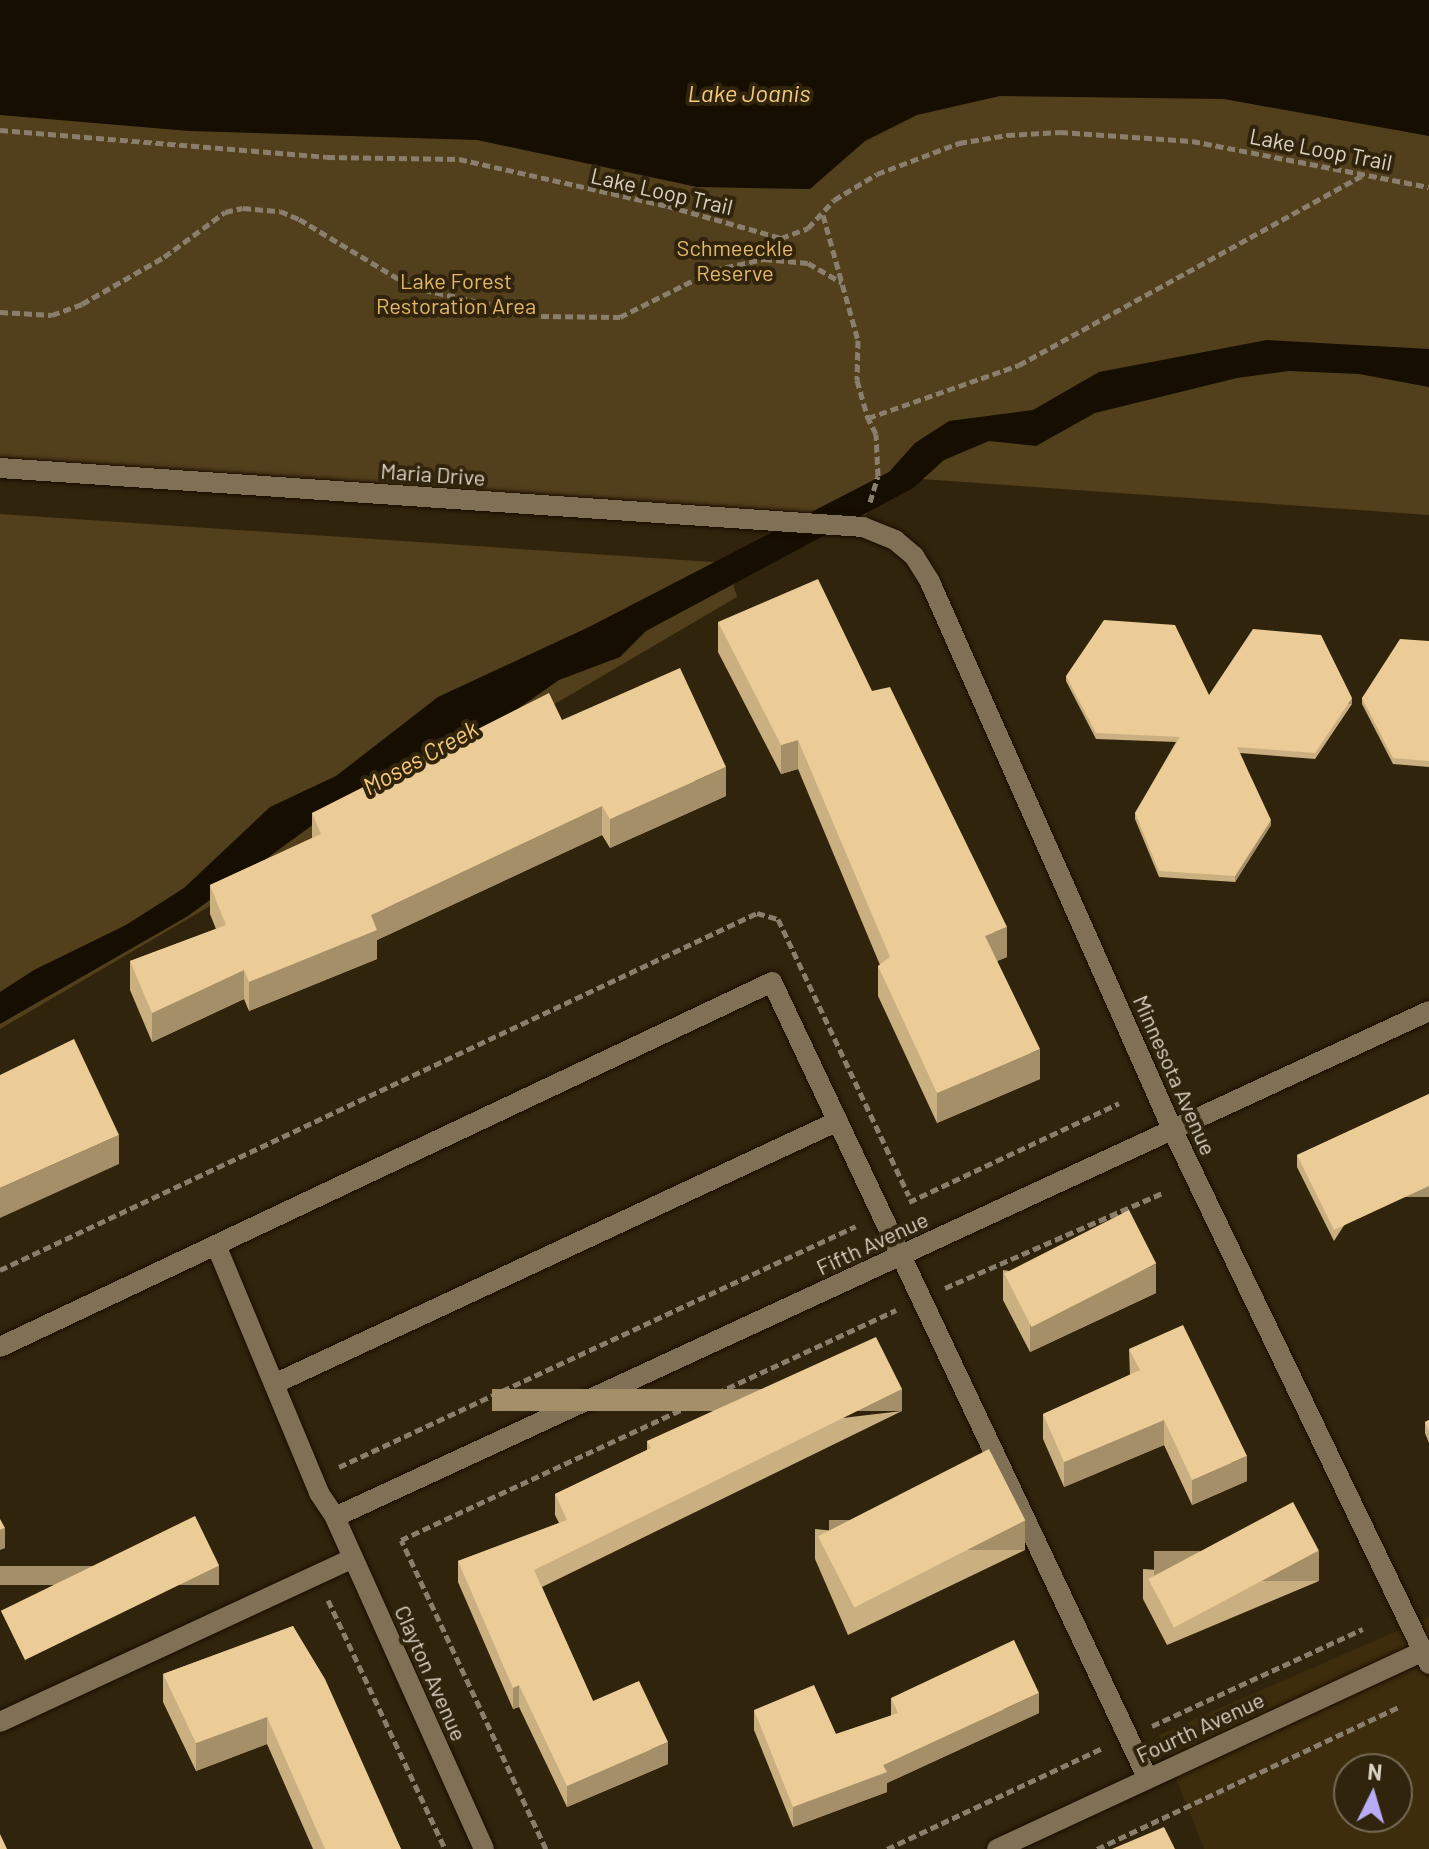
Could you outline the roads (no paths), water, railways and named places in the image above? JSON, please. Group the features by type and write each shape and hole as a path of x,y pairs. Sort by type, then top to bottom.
{"street":[{"name":"Maria Drive","path":"0,468 863,527"},
{"name":"Minnesota Avenue","path":"863,527 895,540 914,556 930,582 1173,1131 1426,1657"},
{"path":"0,1347 772,982 1147,1777"},
{"name":"Fifth Avenue","path":"335,1517 1429,1011"},
{"path":"274,1384 838,1121"},
{"name":"Clayton Avenue","path":"216,1245 313,1480 335,1517 484,1849"},
{"path":"0,1722 353,1558"},
{"name":"Fourth Avenue","path":"997,1849 1147,1777 1426,1657"}],"water":[{"name":"Lake Joanis","path":"0,0 1429,0 1429,136 1224,99 1000,96 917,115 865,141 810,189 697,187 477,140 189,131 0,115"},
{"name":"Moses Creek","path":"1267,340 1429,349 1429,387 1359,374 1289,371 1237,378 1095,413 1036,446 989,441 944,460 913,488 646,631 620,657 559,680 509,715 423,756 318,821 188,916 0,1024 0,992 34,970 126,925 184,888 270,807 336,776 438,697 589,627 889,472 915,443 949,421 1033,410 1099,372"}],"park label":[{"name":"Schmeeckle Reserve","path":"735,260"},
{"name":"Lake Forest Restoration Area","path":"456,292"}]}
